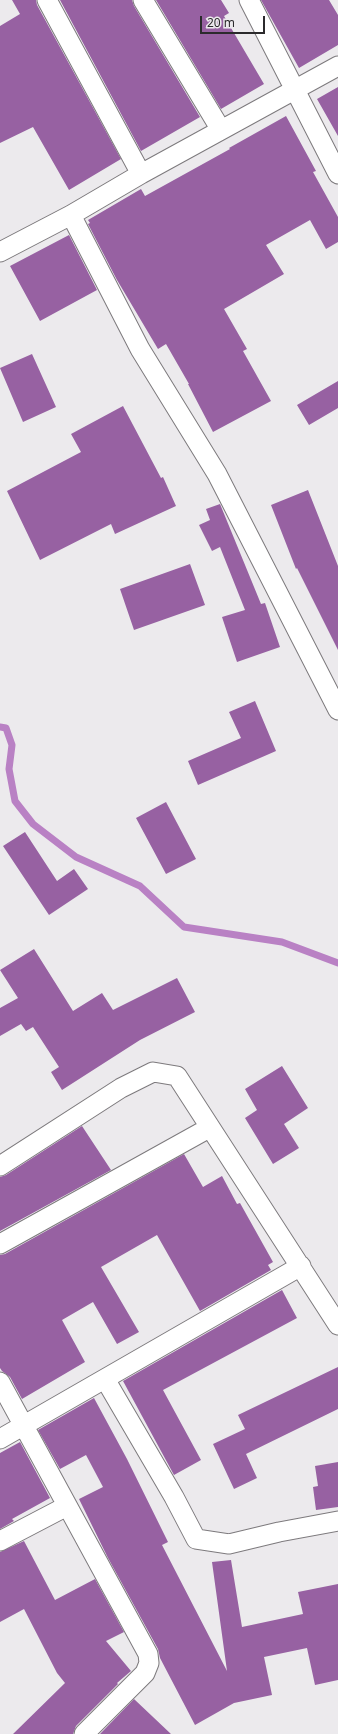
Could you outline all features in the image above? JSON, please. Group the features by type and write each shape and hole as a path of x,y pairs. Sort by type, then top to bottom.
{"street":[{"path":"47,0 141,174"},
{"path":"143,0 221,130"},
{"path":"249,0 296,89 338,174"},
{"path":"0,252 71,215 141,174 338,66"},
{"path":"71,215 140,349 217,474 338,710"},
{"path":"0,1166 121,1088 152,1072 177,1076 209,1128 301,1266 338,1325"},
{"path":"0,1244 209,1128"},
{"path":"0,1439 301,1266"},
{"path":"105,1379 174,1497 196,1539 229,1544 279,1532 338,1521"},
{"path":"0,1382 148,1654 149,1664 145,1673 84,1734"},
{"path":"0,1541 67,1506"}],"building":[{"path":"12,0 36,0 37,5 121,159 69,190 33,127 0,143 0,26 20,14"},
{"path":"60,0 132,0 134,6 200,117 141,151"},
{"path":"156,0 221,0 229,13 224,16 264,84 221,109"},
{"path":"261,0 329,0 338,15 338,45 299,68"},
{"path":"338,87 338,136 317,99"},
{"path":"286,116 316,171 313,172 338,217 338,242 326,249 310,220 266,245 284,274 224,309 247,349 243,351 271,401 213,432 189,384 166,344 158,349 117,280 88,224 90,223 88,220 141,189 145,196"},
{"path":"69,235 97,290 40,321 10,266"},
{"path":"32,354 56,407 23,422 0,368"},
{"path":"338,381 338,408 309,425 297,405"},
{"path":"123,406 161,478 163,477 176,506 115,534 111,524 40,560 7,491 81,452 71,434"},
{"path":"308,490 338,566 338,650 297,568 296,569 271,505"},
{"path":"220,504 261,604 265,603 280,647 237,662 222,617 245,610 220,547 212,551 199,525 210,520 206,509"},
{"path":"190,564 205,605 134,630 120,589"},
{"path":"255,701 276,751 198,785 188,761 241,738 229,712"},
{"path":"166,802 196,859 166,874 136,818"},
{"path":"25,832 57,881 74,869 88,889 49,915 3,846"},
{"path":"34,949 73,1011 102,993 113,1010 177,978 195,1012 140,1040 62,1090 51,1072 59,1067 33,1027 26,1031 21,1024 0,1036 0,1008 18,998 0,970"},
{"path":"282,1066 308,1108 284,1124 299,1148 273,1164 245,1118 257,1110 245,1089"},
{"path":"82,1126 111,1170 0,1231 0,1177 6,1175"},
{"path":"184,1154 203,1187 222,1176 237,1204 240,1203 273,1262 268,1265 271,1270 200,1311 157,1235 101,1267 139,1332 117,1344 93,1302 62,1320 85,1362 22,1399 10,1377 0,1368 0,1255 5,1254"},
{"path":"282,1290 297,1318 163,1390 201,1460 174,1475 123,1381"},
{"path":"338,1367 338,1409 246,1454 257,1478 234,1489 213,1444 245,1429 238,1415"},
{"path":"94,1398 127,1459 168,1542 162,1545 227,1671 212,1562 231,1560 242,1627 303,1614 298,1592 338,1584 338,1680 315,1685 307,1648 264,1657 272,1695 234,1703 195,1725 160,1658 158,1649 108,1558 79,1499 103,1487 86,1455 60,1469 38,1430"},
{"path":"20,1442 50,1498 12,1519 14,1521 0,1529 0,1453"},
{"path":"338,1462 338,1507 316,1510 313,1487 318,1486 315,1466"},
{"path":"24,1541 55,1600 95,1579 124,1632 106,1641 131,1671 117,1683 118,1684 76,1726 73,1734 13,1734 65,1683 57,1673 24,1609 0,1622 0,1552"},
{"path":"134,1699 171,1734 100,1734"}],"waterway":[{"path":"0,727 6,728 12,745 9,769 15,801 33,824 76,857 140,886 184,927 282,942 338,963"}]}
